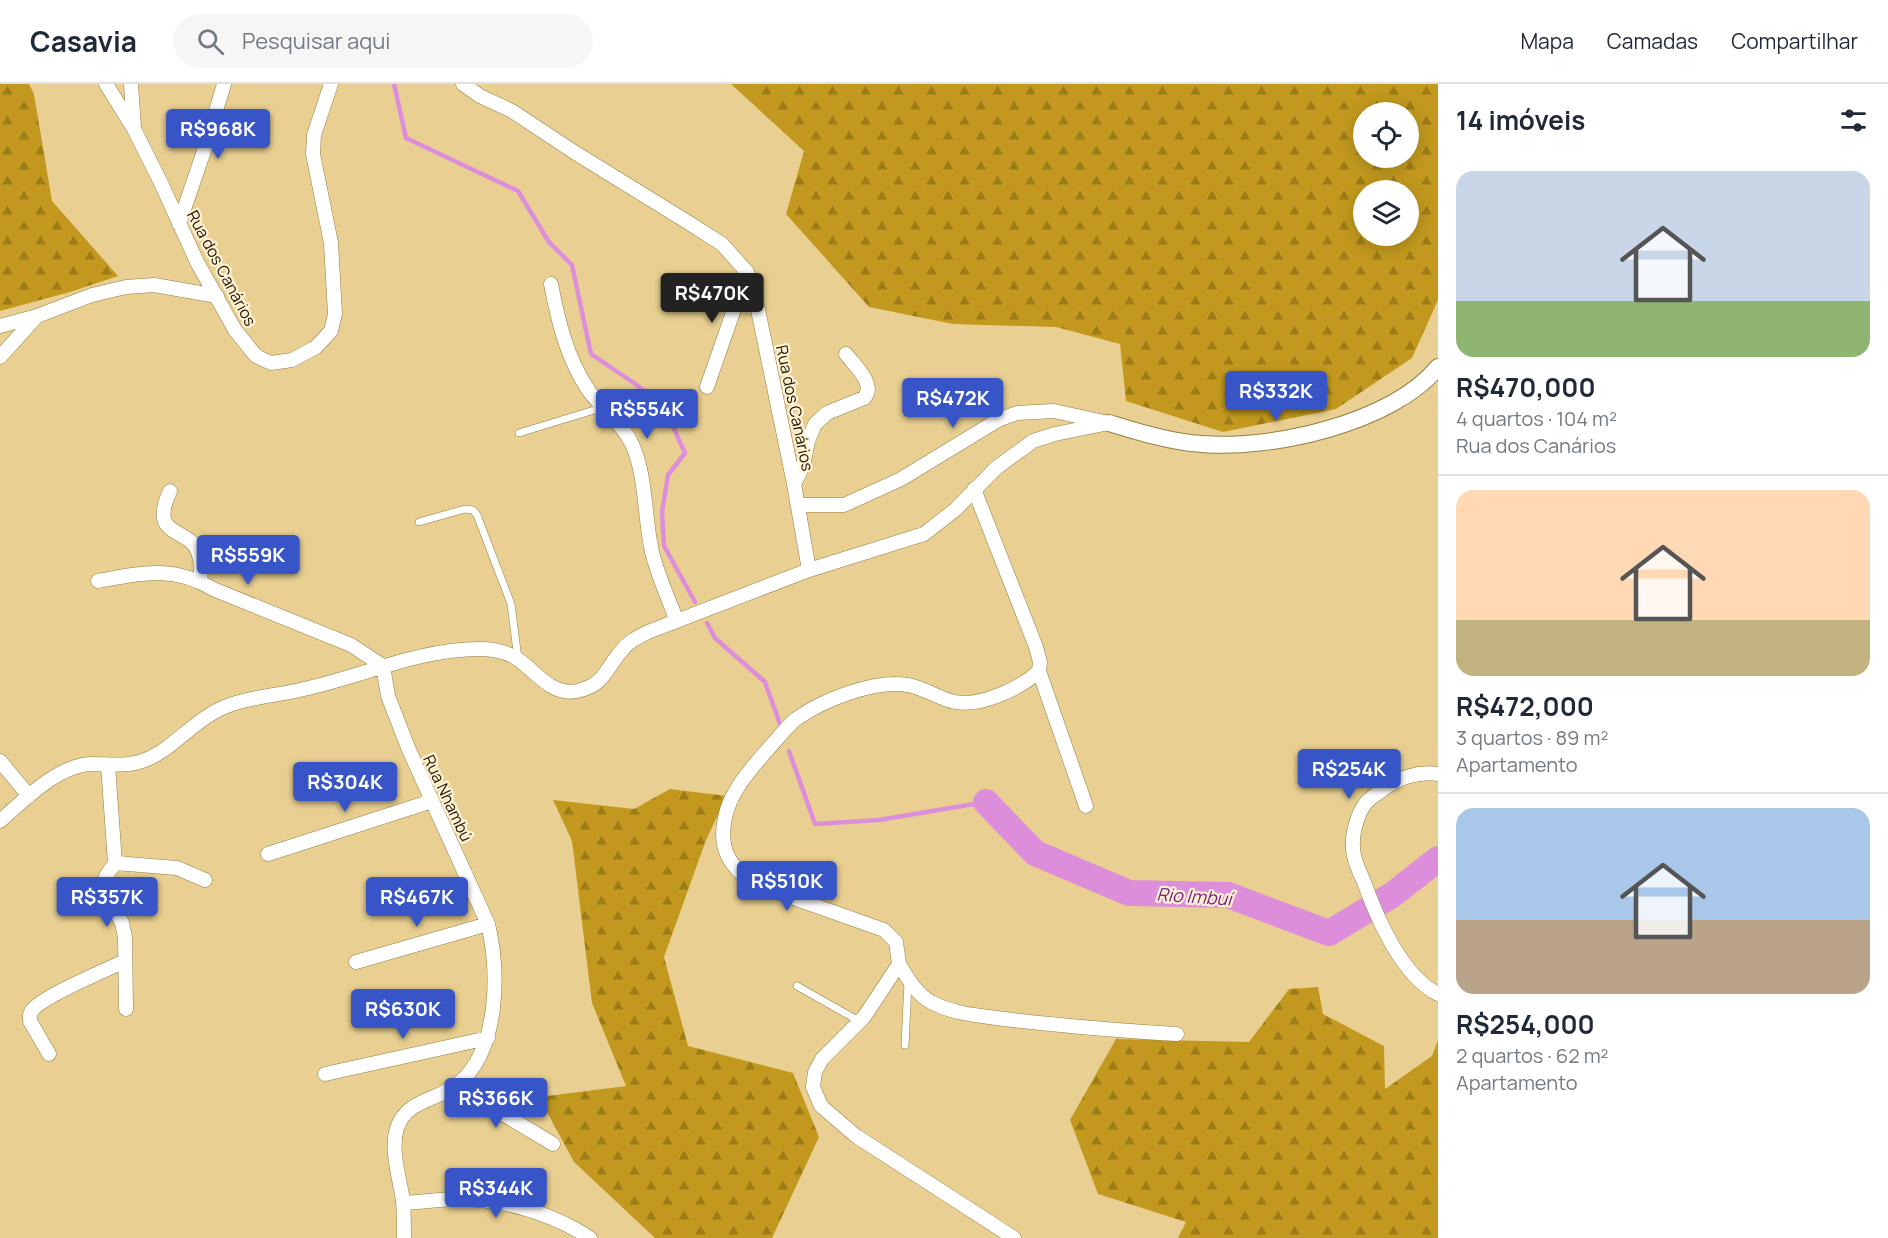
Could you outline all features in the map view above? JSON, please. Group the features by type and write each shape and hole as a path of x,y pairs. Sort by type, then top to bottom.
{"street":[{"name":"Rua dos Canários","path":"106,84 134,129 197,262 244,343 256,356 272,363 292,360 316,347 331,331 335,314 331,243 313,154 314,135 331,84"},
{"path":"131,84 134,129"},
{"path":"179,224 224,84"},
{"name":"Rua dos Canários","path":"463,84 480,96 512,111 722,244 747,272 757,304 809,570"},
{"path":"707,387 747,272"},
{"path":"551,284 559,325 589,391 621,426 631,443 639,465 652,553 677,621"},
{"path":"0,326 37,316 92,295 126,287 154,285 217,296"},
{"path":"0,357 37,316"},
{"path":"794,484 803,466 808,441 815,424 827,413 869,394 866,381 846,354"},
{"path":"798,505 844,505 901,479 998,420 1017,413 1054,411 1109,423 1161,438 1203,444 1253,443 1296,437 1355,421 1418,387 1438,367"},
{"path":"0,821 51,780 77,766 145,760 220,709 233,704 314,687 394,662 456,650 501,651 518,659 542,681 553,687 566,692 591,687 603,677 630,641 809,570 924,534 956,509 996,468 1033,441 1109,423"},
{"path":"974,489 1036,647 1040,662 1039,671 1086,806"},
{"path":"170,491 164,504 163,517 168,527 198,551 201,568 200,581"},
{"path":"98,581 145,572 162,572 200,581 213,589 351,645 383,666"},
{"name":"Rua Nhambú","path":"383,666 388,696 398,723 488,924 494,967 488,1038 475,1065 458,1084 412,1106 403,1116 397,1130 395,1147 403,1203 404,1238"},
{"path":"1039,671 1030,680 1012,690 972,702 957,703 909,685 892,684 869,688 817,706 795,720 753,767 731,798 724,819 724,845 729,860 737,873 754,884 884,930 897,942 898,964 929,1002 950,1010 968,1013 1107,1030 1177,1034"},
{"path":"0,761 29,796"},
{"path":"108,765 115,863 106,876 106,883 107,894 122,923 125,937 126,1009"},
{"path":"1438,774 1414,775 1392,782 1365,803 1356,822 1352,847 1378,922 1404,962 1421,981 1438,994"},
{"path":"268,854 432,801"},
{"path":"115,863 177,868 205,880"},
{"path":"356,962 488,924"},
{"path":"50,1054 30,1021 32,1010 62,992 125,961"},
{"path":"898,964 876,1000 822,1059 815,1072 813,1088 821,1106 856,1136 1014,1238"},
{"path":"325,1074 488,1038"},
{"path":"458,1084 553,1144"},
{"path":"403,1203 455,1199 506,1204 558,1221 590,1238"}],"lane":[{"path":"519,433 604,407"},
{"path":"419,522 465,509 473,510 477,515 511,604 518,659"},
{"path":"905,1045 908,979"},
{"path":"797,986 859,1021"}],"green space":[{"path":"0,84 29,84 34,94 52,201 118,276 0,311"},
{"path":"731,84 1438,84 1438,300 1412,358 1336,409 1223,432 1126,401 1120,344 1056,327 953,324 869,307 786,214 804,151"},
{"path":"670,789 727,796 706,840 664,957 688,1046 793,1073 819,1137 772,1238 655,1238 574,1162 539,1097 626,1086 592,1003 572,841 553,800 634,809"},
{"path":"1318,987 1323,1014 1384,1046 1385,1089 1432,1056 1438,1040 1438,1238 1178,1238 1186,1222 1098,1194 1070,1120 1116,1039 1249,1042 1289,989"}],"waterway":[{"path":"394,84 406,138 518,191 549,242 572,265 591,354 664,407 685,453 668,475 662,512 664,546 695,602"},
{"path":"707,623 715,638 765,682 781,727"},
{"path":"789,751 815,824 879,820 986,802"},
{"name":"Rio Imbuí","path":"986,802 1035,853 1129,893 1228,895 1329,933 1392,895 1438,859"}]}
